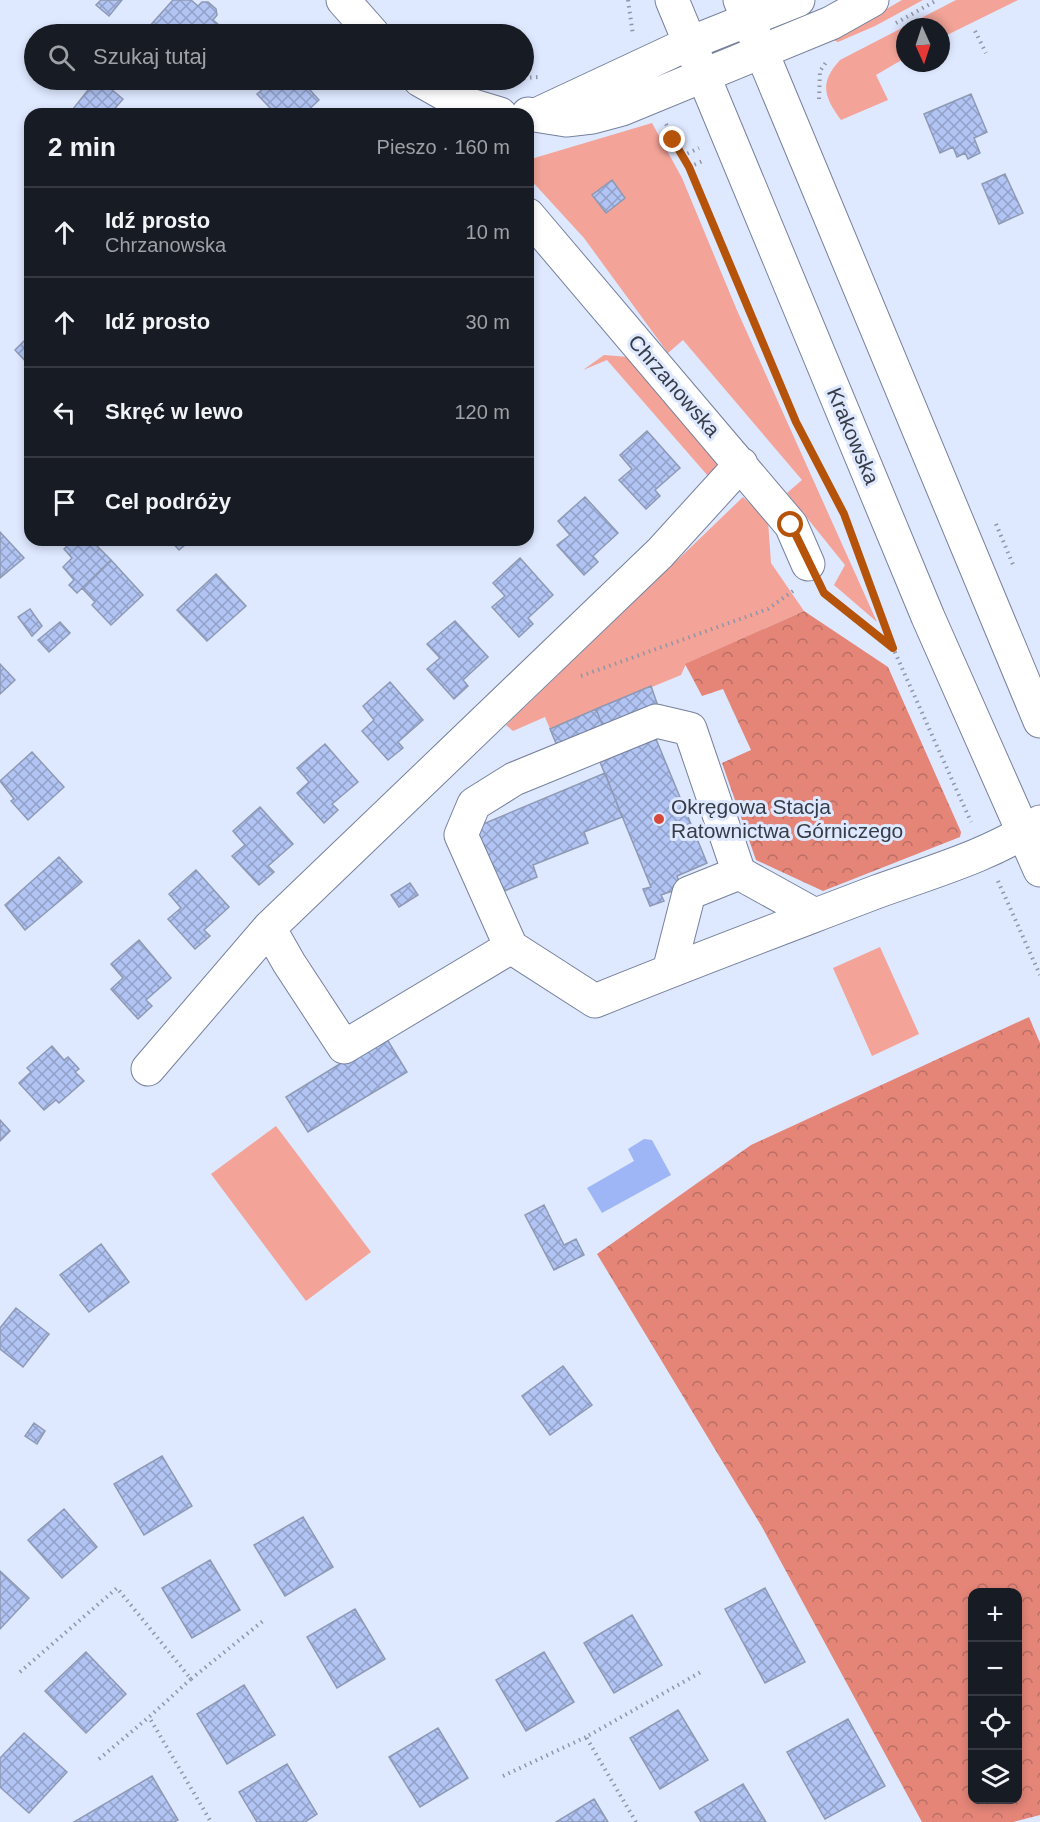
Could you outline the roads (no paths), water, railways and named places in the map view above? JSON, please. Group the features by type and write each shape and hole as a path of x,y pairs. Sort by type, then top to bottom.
{"main road":[{"path":"343,0 364,24"},
{"name":"Krakowska","path":"672,0 928,618 1032,828 1040,870"},
{"path":"534,114 690,43 745,10 798,0"},
{"path":"745,10 1040,721"},
{"path":"534,114 566,120 591,117 622,109 831,22 880,13"},
{"path":"438,90 458,101 479,108"},
{"name":"Chrzanowska","path":"534,222 791,525 808,564"},
{"path":"148,1069 269,928 660,553 741,464"},
{"path":"814,915 739,873 690,729 656,721 514,779 474,804 461,836 511,947 595,1001 985,851 1032,828"},
{"path":"669,971 689,893 739,873"},
{"path":"269,928 288,963 344,1047 511,947"}],"water":[{"path":"644,1139 652,1140 671,1175 602,1213 587,1188 634,1161 628,1149"}],"place":[{"name":"Okręgowa Stacja Ratownictwa Górniczego","path":"659,819"}]}
